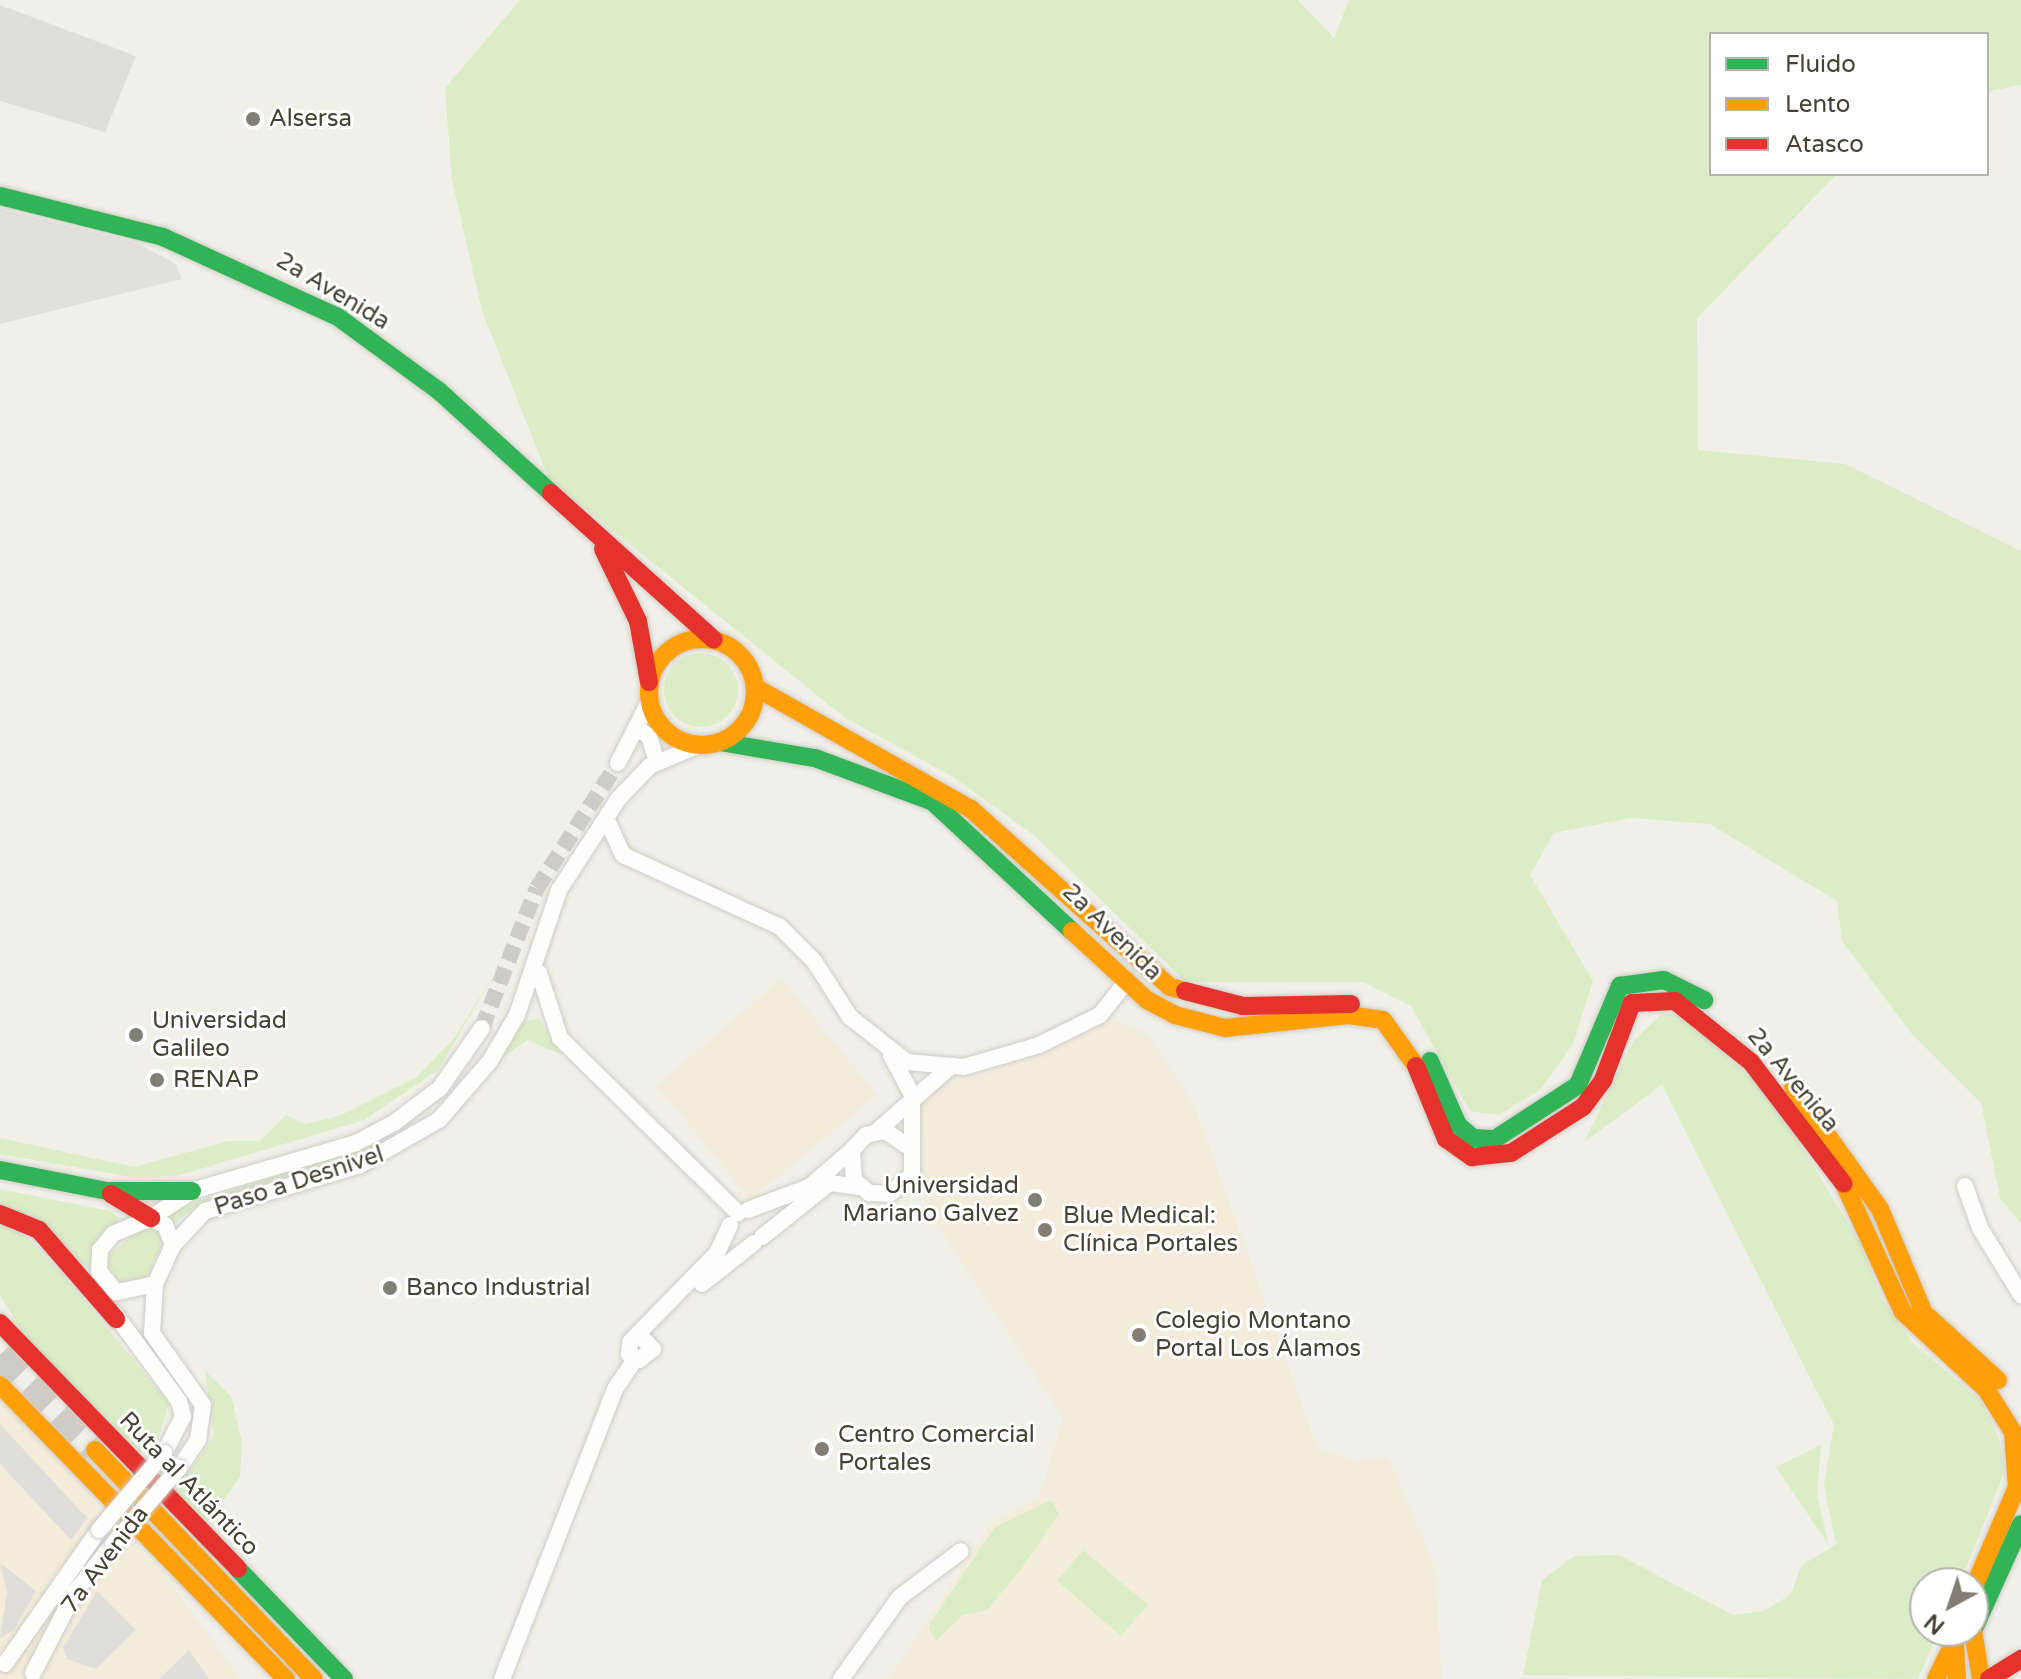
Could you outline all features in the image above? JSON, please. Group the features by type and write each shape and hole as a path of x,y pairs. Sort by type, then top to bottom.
{"main road":[{"name":"2a Avenida","path":"0,196 163,237 338,317 439,391 714,640"},
{"name":"2a Avenida","path":"589,526 627,591 650,692"},
{"path":"697,639 714,640 743,658 755,687 743,726 720,742 699,745 667,731 650,692 666,652 697,639"},
{"name":"2a Avenida","path":"755,687 962,803 1170,987 1224,1004 1369,1004 1392,1013 1415,1034 1458,1125 1473,1138 1508,1133 1571,1093 1620,986 1664,980 1688,989 1739,1028 1794,1089 1880,1209 1924,1313 1975,1354 2021,1410"},
{"name":"2a Avenida","path":"720,742 828,762 933,802 1127,981 1175,1015 1225,1028 1348,1015 1383,1020 1409,1049 1446,1139 1480,1158 1522,1148 1583,1107 1603,1080 1632,1003 1675,1001 1706,1020 1751,1062 1833,1167 1865,1219 1903,1312 1986,1389 2013,1432 2017,1487 1982,1567"},
{"path":"0,1170 107,1191 192,1191"},
{"path":"107,1191 151,1218"},
{"path":"0,1214 24,1218 79,1273 116,1319"},
{"path":"79,1273 107,1286"},
{"path":"0,1307 29,1353"},
{"name":"Ruta al Atlántico","path":"0,1323 344,1679"},
{"path":"0,1385 286,1679"},
{"name":"Ruta al Atlántico","path":"95,1450 314,1679"},
{"path":"1989,1595 2021,1524"},
{"path":"1936,1679 1951,1647"},
{"path":"1976,1647 1981,1679"},
{"path":"1950,1650 1957,1679"},
{"path":"1989,1679 2021,1659"}],"street":[{"path":"618,763 650,692"},
{"path":"636,728 649,736 657,762"},
{"name":"Paso a Desnivel","path":"173,1245 205,1211 360,1165 425,1131 490,1061 538,964 559,890 606,818 657,762 699,745"},
{"path":"606,818 623,855 780,927 814,961 850,1017 890,1052 922,1066 950,1068"},
{"path":"538,964 539,992 560,1038 739,1216 763,1222 758,1240"},
{"path":"645,1339 717,1253 739,1216 809,1187 876,1132 912,1095 950,1068 1076,1029 1113,1004 1127,981"},
{"name":"Paso a Desnivel","path":"151,1218 192,1191 356,1143 394,1123 440,1088 482,1028"},
{"path":"502,1679 615,1389 635,1359 628,1346 645,1339 725,1262 830,1183 861,1187 879,1195 899,1190 912,1175 909,1147 912,1095 890,1052"},
{"path":"876,1132 909,1147"},
{"path":"852,1150 850,1170 861,1187"},
{"path":"1965,1186 1980,1228 2021,1295"},
{"path":"739,1216 739,1243 758,1240"},
{"path":"151,1218 165,1225 173,1245 155,1284 129,1295 107,1286 97,1257 103,1244 151,1218"},
{"name":"7a Avenida","path":"35,1676 75,1592 179,1468 198,1440 203,1405 152,1333 155,1284"},
{"name":"7a Avenida","path":"2,1666 99,1530 164,1453 183,1417 179,1401 116,1319 107,1286"},
{"path":"841,1679 899,1598 961,1551"},
{"path":"253,1645 275,1679"},
{"path":"2,1666 35,1676"}],"shaded area":[{"path":"0,5 136,56 105,132 0,101"},
{"path":"0,209 139,244 176,264 182,279 0,324"},
{"path":"782,978 877,1095 751,1199 657,1086"},
{"path":"1118,1020 1149,1035 1194,1105 1317,1447 1353,1462 1388,1457 1435,1569 1442,1679 889,1679 992,1523 1039,1497 1063,1417 925,1205 920,1094 1044,1054"},
{"path":"0,1398 167,1579 241,1679 0,1679"},
{"path":"0,1424 87,1518 71,1540 0,1464"},
{"path":"0,1563 36,1591 14,1630 0,1638 7,1592"},
{"path":"97,1591 136,1630 96,1669 67,1659 63,1648"},
{"path":"189,1650 209,1679 159,1679"}],"green space":[{"path":"520,0 1298,0 1334,38 1349,0 2021,0 2021,85 1989,92 1989,32 1709,32 1709,176 1835,176 1697,318 1698,450 1845,464 2021,551 2021,1224 2000,1198 1981,1103 1911,1033 1842,941 1837,901 1710,824 1631,818 1554,833 1530,875 1593,981 1573,1044 1540,1090 1499,1115 1470,1111 1411,1006 1363,982 1186,982 1035,836 953,777 844,717 549,479 482,311 452,180 445,88"},
{"path":"694,653 708,653 722,659 732,669 738,690 736,704 722,721 708,727 694,727 680,721 670,711 664,697 664,683 670,669 680,659"},
{"path":"497,970 438,1070 364,1120 177,1176 137,1178 0,1154 0,1138 134,1167 228,1141 260,1141 286,1115 305,1124 339,1116 417,1077 455,1037"},
{"path":"1663,1013 1683,1016 1771,1096 1860,1243 1882,1299 1912,1342 1982,1402 1999,1438 2005,1471 1966,1567 1909,1567 1909,1647 1932,1647 1918,1679 1523,1675 1542,1580 1574,1556 1619,1555 1733,1615 1764,1611 1791,1594 1801,1566 1836,1544 1824,1485 1834,1425 1662,1085 1584,1142 1634,1040"},
{"path":"539,1018 562,1055 528,1040 502,1058 523,1022"},
{"path":"491,1045 446,1106 400,1137 350,1160 196,1207 170,1226 166,1215 182,1206 399,1136 445,1105"},
{"path":"0,1189 110,1211 120,1218 94,1244 91,1269 0,1206"},
{"path":"0,1223 17,1227 64,1276 169,1403 156,1447 138,1453 28,1341 0,1295"},
{"path":"142,1228 157,1229 164,1243 143,1282 121,1286 105,1258"},
{"path":"205,1371 231,1396 242,1441 240,1477 204,1527 174,1495 214,1435"},
{"path":"1821,1445 1817,1494 1828,1544 1776,1467"},
{"path":"1051,1500 1059,1514 1019,1572 987,1610 963,1615 936,1641 928,1627 995,1527"},
{"path":"1083,1550 1148,1605 1121,1636 1057,1581"}],"tunnel":[{"path":"482,1028 537,888 618,763"},
{"path":"0,1355 95,1450"}],"traffic: fast":[{"path":"0,196 163,237 338,317 439,391 551,493"},
{"path":"720,742 815,758 933,802 1072,931"},
{"path":"1430,1061 1458,1125 1473,1138 1495,1139 1578,1085 1620,986 1664,980 1704,1000"},
{"path":"0,1170 107,1191 192,1191"},
{"path":"1989,1595 2021,1524"},
{"path":"238,1569 344,1679"}],"traffic: slow":[{"path":"702,639 722,643 739,655 751,672 755,692 751,712 739,729 722,741 702,745 682,741 665,729 653,712 649,692 653,672 665,655 682,643 702,639"},
{"path":"755,687 971,809 1170,987 1185,991"},
{"path":"1072,931 1147,1000 1175,1015 1225,1028 1348,1015 1383,1020 1416,1066"},
{"path":"1793,1087 1880,1209 1924,1313 1998,1380"},
{"path":"1844,1184 1903,1312 1986,1389 2013,1432 2017,1487 1982,1567"},
{"path":"0,1385 286,1679"},
{"path":"95,1450 314,1679"},
{"path":"1955,1647 1957,1679"},
{"path":"1976,1647 1981,1679"},
{"path":"1936,1679 1950,1650"}],"traffic: jam":[{"path":"551,493 714,640"},
{"path":"603,549 638,621 649,682"},
{"path":"1185,991 1243,1006 1351,1004"},
{"path":"1416,1066 1446,1139 1472,1157 1511,1153 1583,1107 1603,1080 1632,1003 1675,1001 1751,1062 1844,1184"},
{"path":"111,1194 151,1218"},
{"path":"0,1214 39,1230 116,1319"},
{"path":"0,1323 238,1569"},
{"path":"1989,1679 2021,1659"}],"place":[{"name":"Alsersa","path":"253,119"},
{"name":"Universidad Galileo","path":"136,1035"},
{"name":"RENAP","path":"157,1080"},
{"name":"Universidad Mariano Galvez","path":"1035,1200"},
{"name":"Blue Medical: Clínica Portales","path":"1045,1230"},
{"name":"Banco Industrial","path":"390,1288"},
{"name":"Colegio Montano Portal Los Álamos","path":"1139,1335"},
{"name":"Centro Comercial Portales","path":"822,1449"}]}
